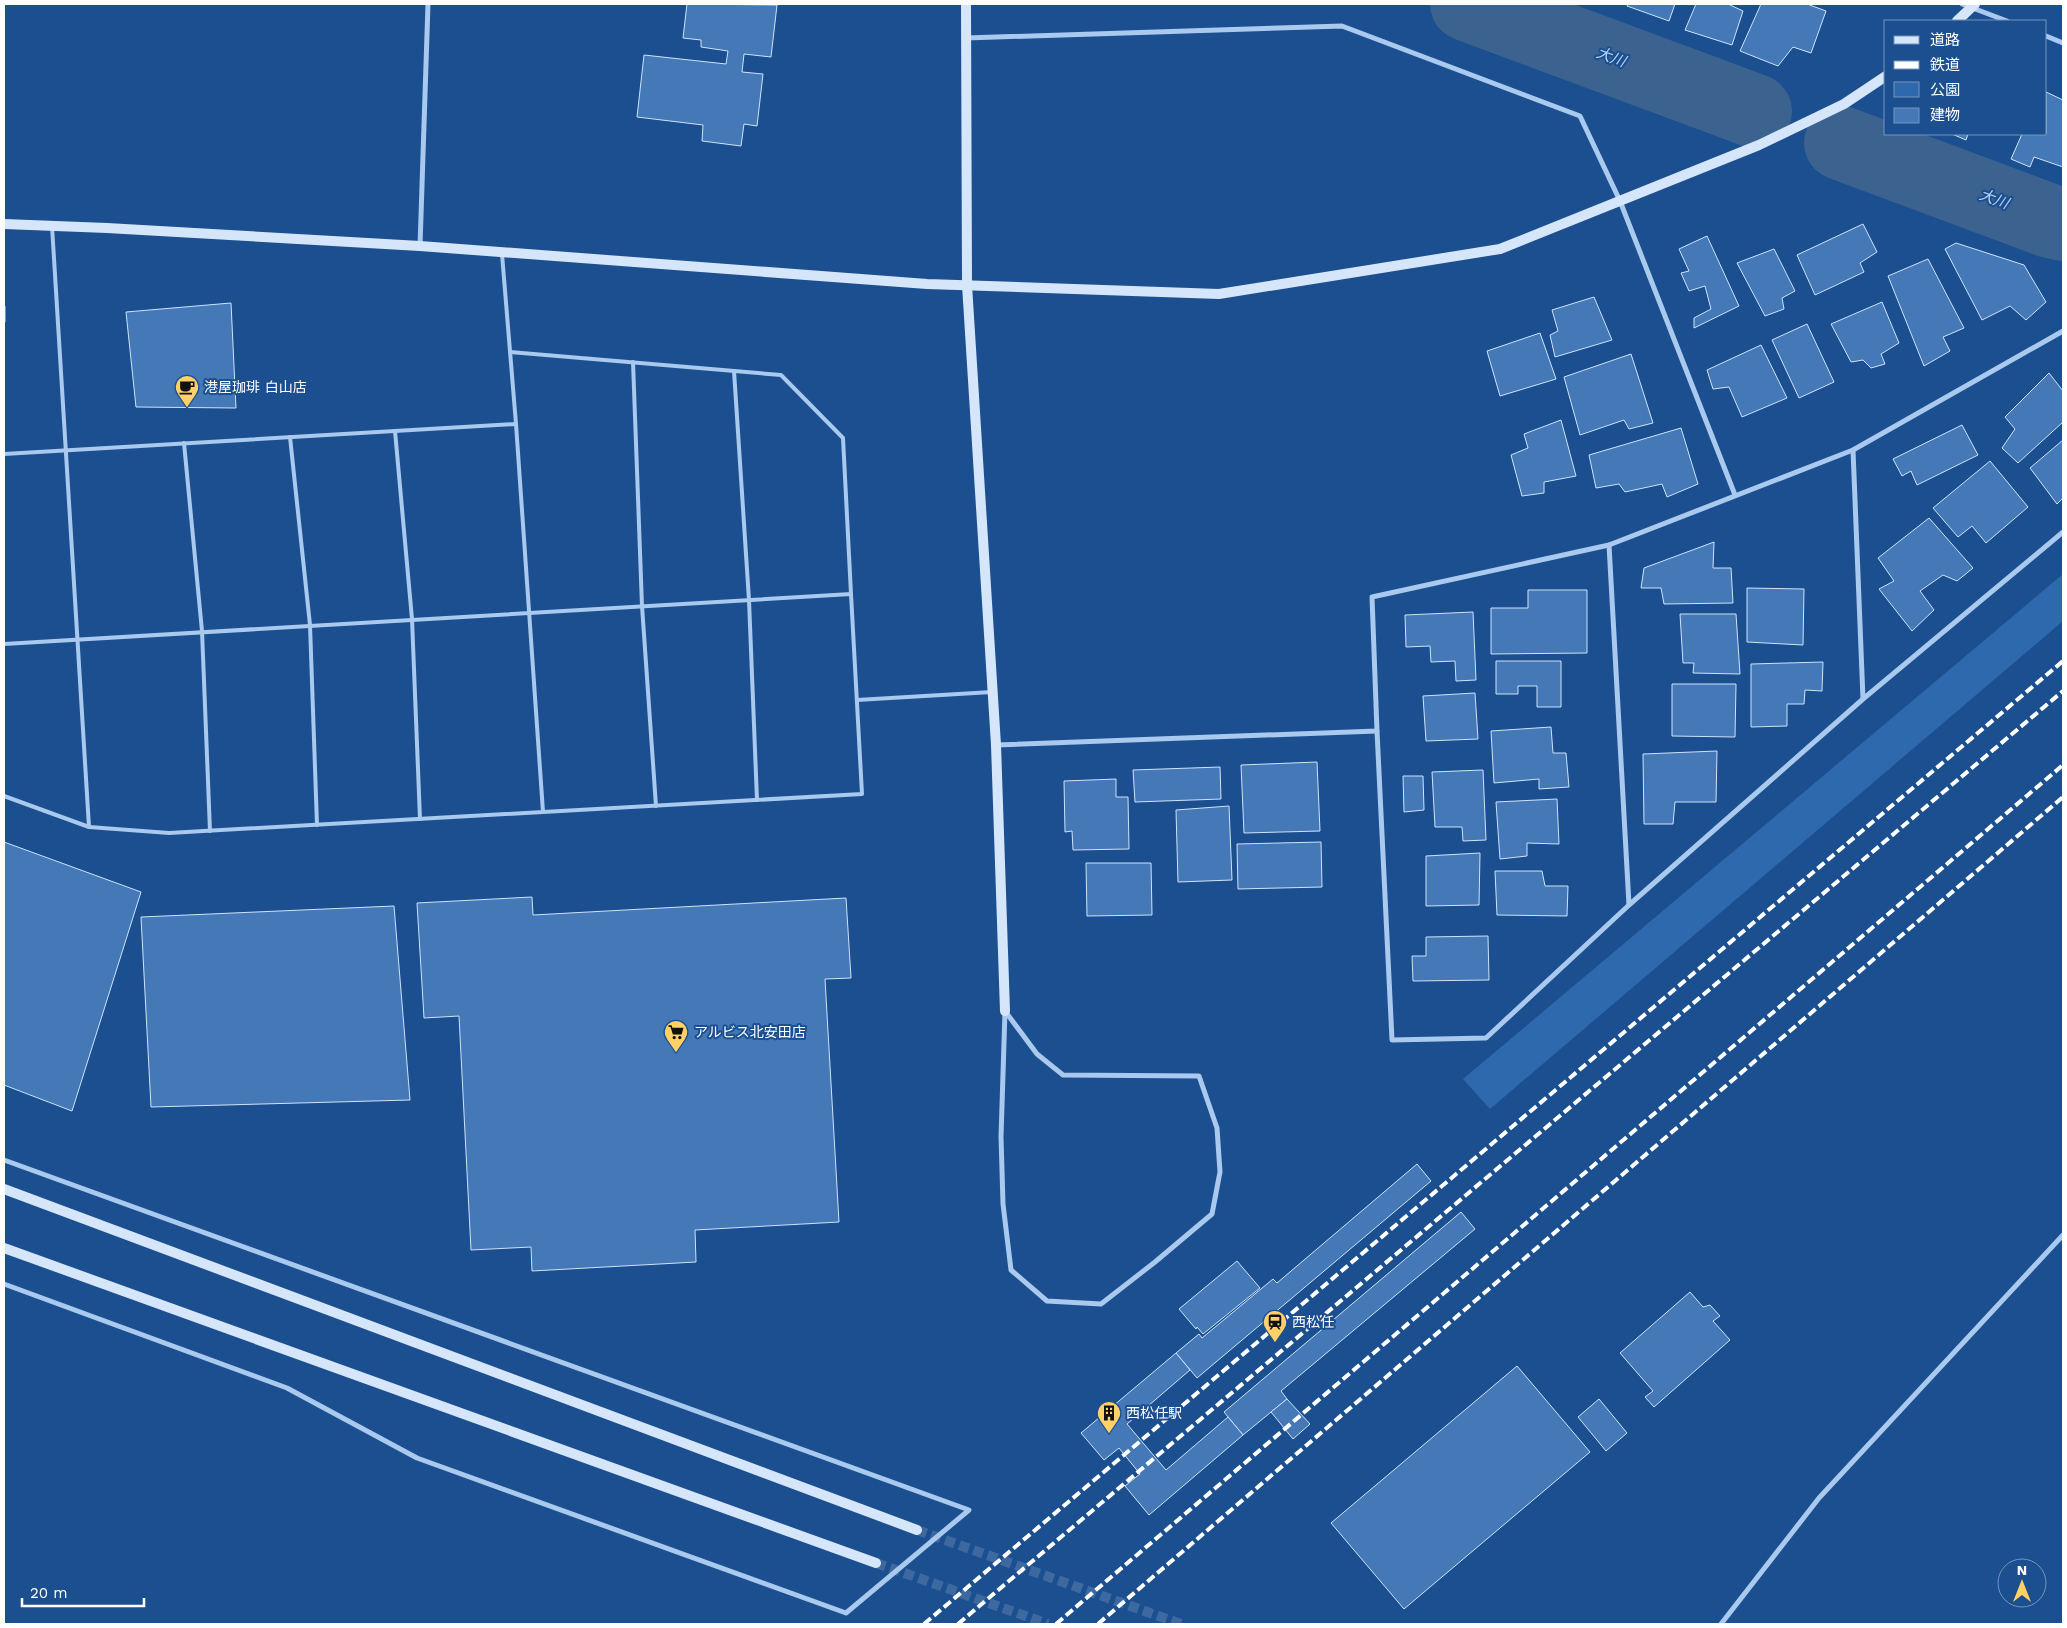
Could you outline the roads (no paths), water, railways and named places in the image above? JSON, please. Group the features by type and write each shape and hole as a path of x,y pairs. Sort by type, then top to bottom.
{"street":[{"path":"420,246 428,4"},
{"path":"966,4 967,285 996,745 1005,1011 1001,1137 1003,1204 1011,1270 1047,1301 1101,1304 1212,1214 1220,1172 1217,1128 1198,1076 1063,1075 1037,1054 1005,1011"},
{"path":"1957,20 1970,5 2005,20"},
{"path":"966,38 1342,26 1580,116 1620,201 1735,495"},
{"path":"2047,36 2063,43"},
{"path":"4,224 420,246 927,284 1219,294 1500,249 1759,146 1844,104 1884,77"},
{"path":"2063,331 1853,450 1609,545 1372,597 1392,1040 1486,1038 1629,905 1863,699 2063,532"},
{"path":"1853,450 1863,699"},
{"path":"1609,545 1629,905"},
{"path":"996,745 1377,731"},
{"path":"4,1160 969,1510 846,1613 417,1458 287,1388 4,1284"},
{"path":"4,1190 917,1530"},
{"path":"1721,1624 1819,1498 2063,1235"},
{"path":"4,1248 876,1563"}],"lane":[{"path":"52,226 89,827"},
{"path":"502,252 531,612 543,812"},
{"path":"4,796 89,827 169,833 862,794 843,438 781,375 510,352"},
{"path":"633,362 642,606 656,806"},
{"path":"734,371 749,600 756,800"},
{"path":"4,454 516,424"},
{"path":"395,431 412,619 420,819"},
{"path":"290,437 310,625 317,825"},
{"path":"184,443 202,631 210,831"},
{"path":"4,644 78,638 851,594"},
{"path":"857,700 992,692"}],"waterway":[{"name":"大川","path":"1467,4 1755,111"},
{"name":"大川","path":"1841,143 2050,221 2063,224"}],"tunnel":[{"path":"917,1530 1181,1624"},
{"path":"876,1563 1048,1624"}],"railway":[{"path":"924,1624 2063,661"},
{"path":"958,1624 2063,691"},
{"path":"1056,1624 2063,765"},
{"path":"1098,1624 2063,797"}],"place":[{"name":"港屋珈琲 白山店","path":"187,408"},
{"name":"アルビス北安田店","path":"676,1053"},
{"name":"西松任","path":"1275,1343"},
{"name":"西松任駅","path":"1109,1434"}]}
